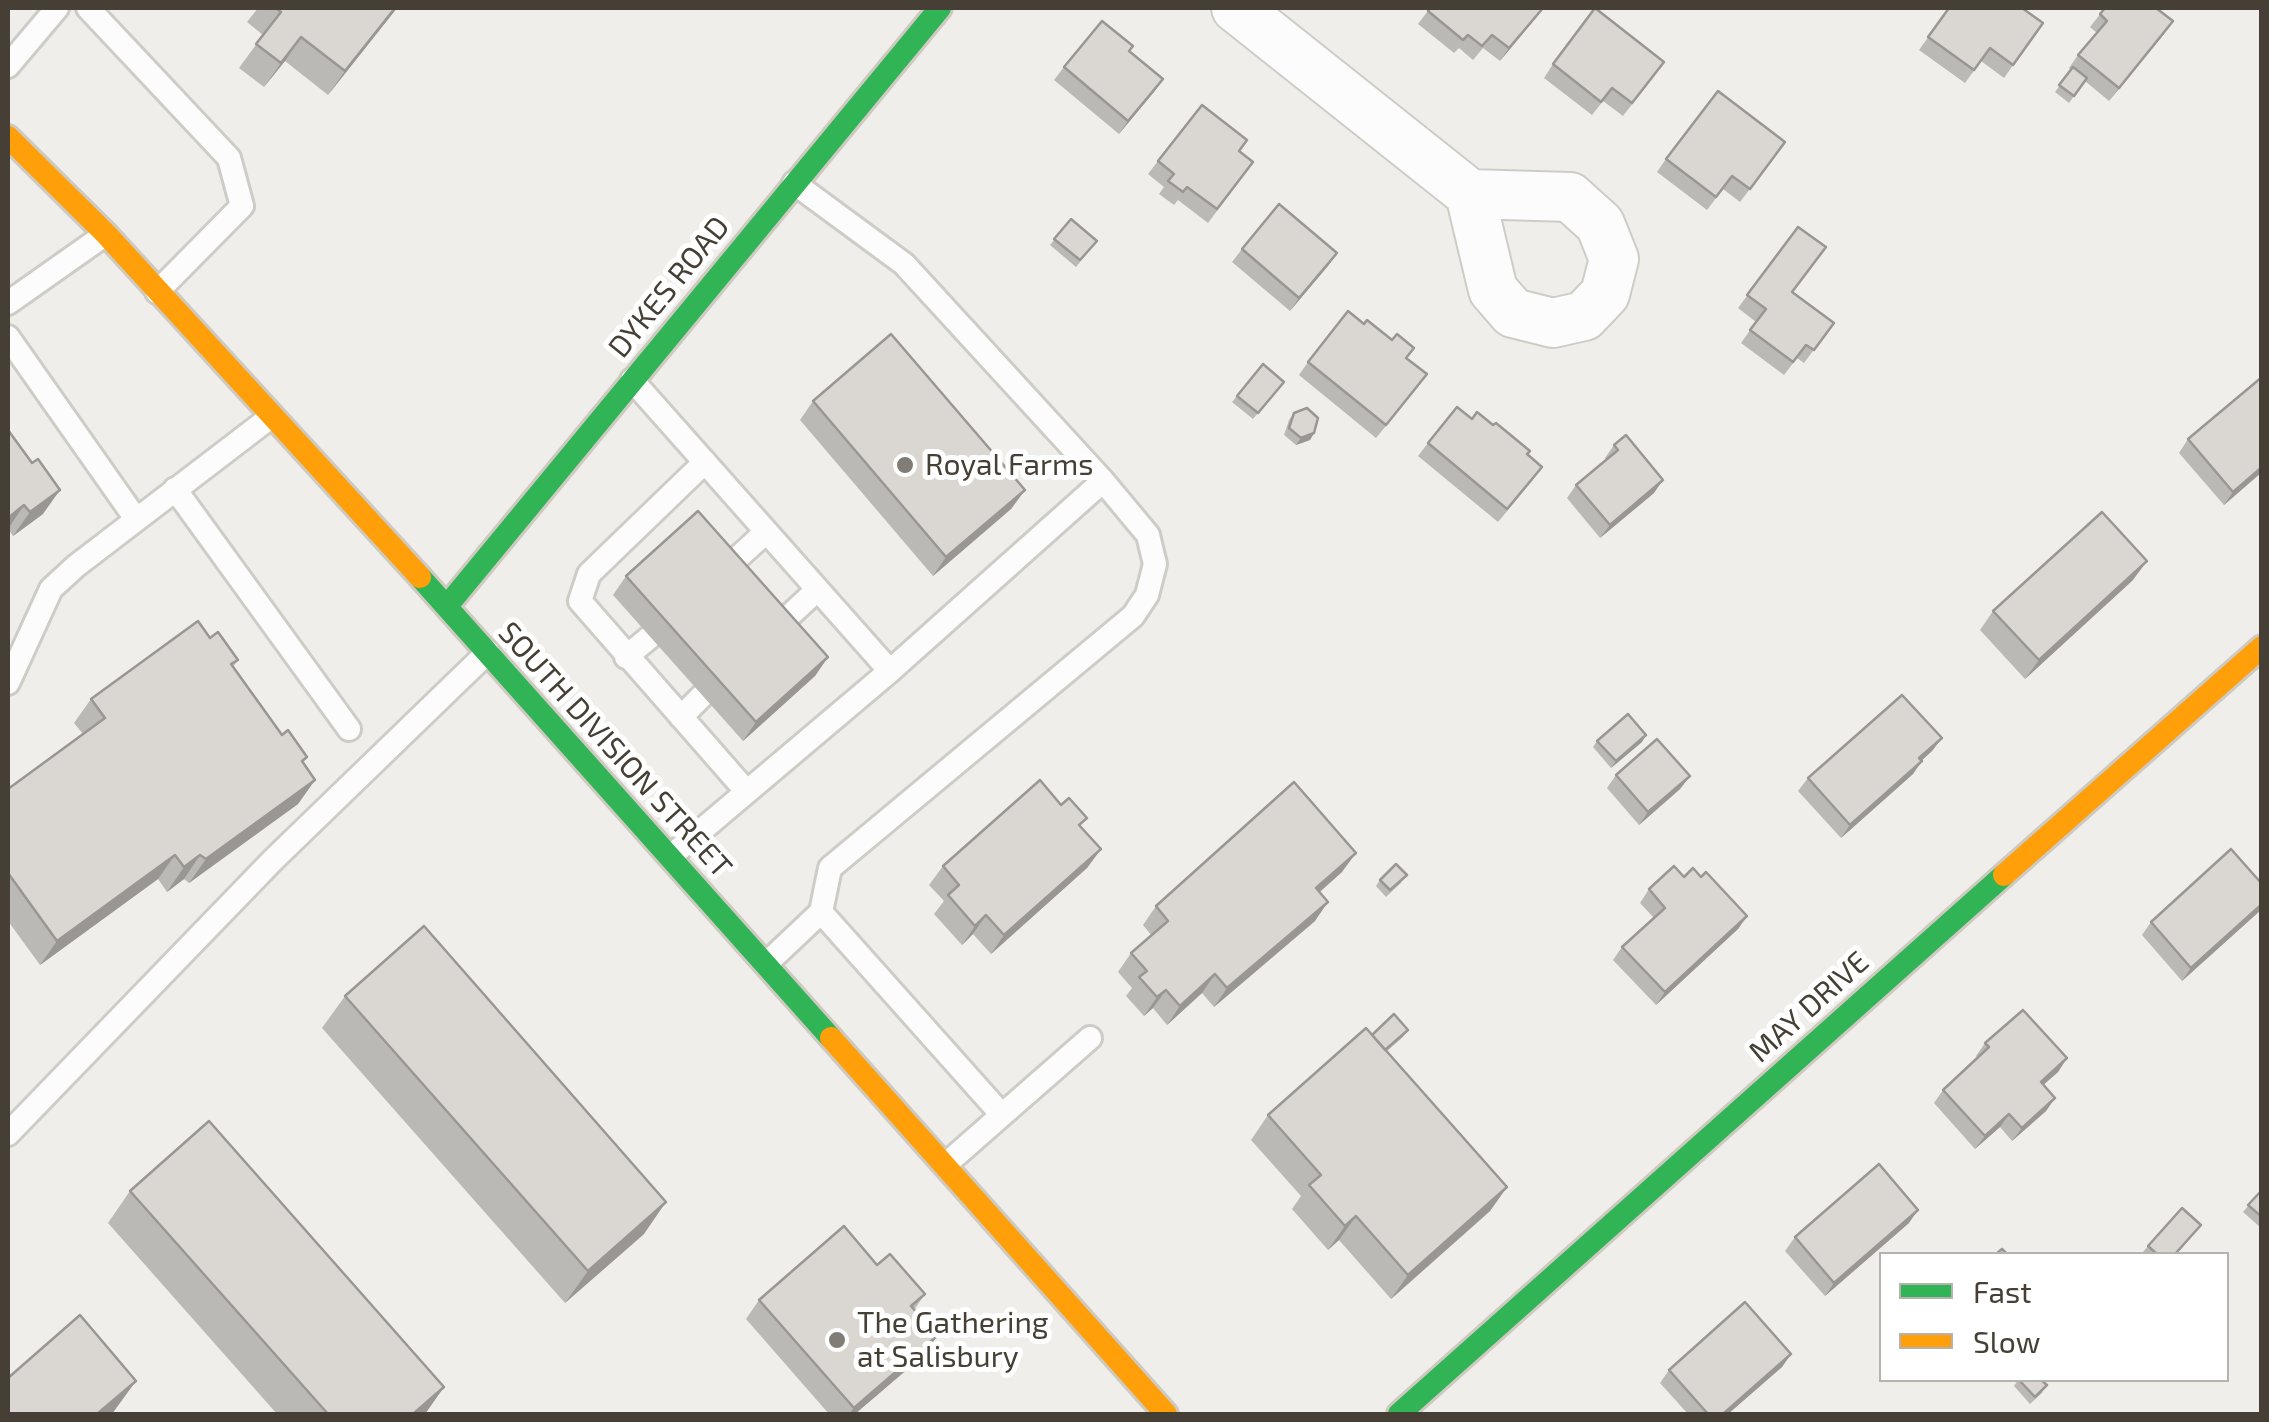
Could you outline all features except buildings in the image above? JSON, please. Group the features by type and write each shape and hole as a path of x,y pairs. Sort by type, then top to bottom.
{"street":[{"name":"DYKES ROAD","path":"447,606 940,8"},
{"path":"1236,8 1470,194"},
{"name":"SOUTH DIVISION STREET","path":"8,137 106,234 447,606 1166,1414"},
{"name":"MAY DRIVE","path":"1399,1414 2262,647"}],"lane":[{"path":"8,66 57,8"},
{"path":"88,8 229,158 242,206 156,292"},
{"path":"766,964 821,912 830,868 1133,616 1147,595 1155,564 1148,535 1103,481 904,264 794,183"},
{"path":"8,303 106,234"},
{"path":"8,337 136,519"},
{"path":"632,380 890,671"},
{"path":"8,683 51,590 76,566 272,416"},
{"path":"705,462 589,574 580,601 747,792"},
{"path":"671,856 890,671 1103,481"},
{"path":"176,489 349,729"},
{"path":"722,572 766,532"},
{"path":"774,630 818,590"},
{"path":"626,656 650,636"},
{"path":"8,1134 273,860 488,652"},
{"path":"680,717 702,696"},
{"path":"821,912 1002,1115"},
{"path":"945,1166 1090,1038"}],"traffic: fast":[{"path":"447,606 940,8"},
{"path":"420,577 831,1038"},
{"path":"1399,1414 2004,875"}],"traffic: slow":[{"path":"8,137 106,234 420,577"},
{"path":"2004,875 2262,647"},
{"path":"831,1038 1166,1414"}],"place":[{"name":"Royal Farms","path":"905,465"},
{"name":"The Gathering at Salisbury","path":"837,1340"}]}
